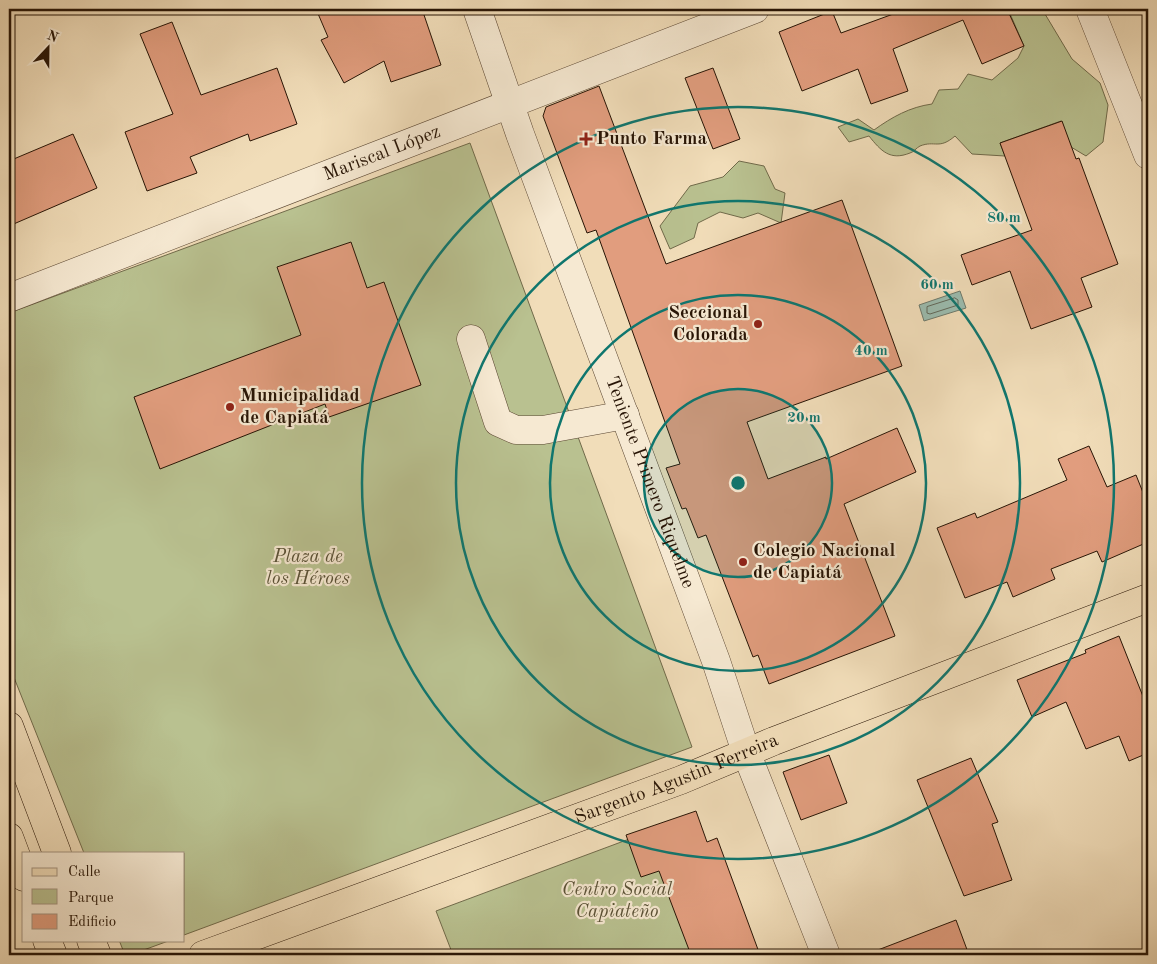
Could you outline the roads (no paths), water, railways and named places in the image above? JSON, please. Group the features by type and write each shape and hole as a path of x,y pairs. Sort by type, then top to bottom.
{"main road":[{"name":"Sargento Agustin Ferreira","path":"203,955 681,780 746,752 1148,598"},
{"path":"9,726 57,852"},
{"path":"9,837 22,872"},
{"path":"49,942 53,955"},
{"path":"92,942 97,955"}],"street":[{"name":"Teniente Primero Riquelme","path":"477,9 624,416 712,651 746,752 826,955"},
{"name":"Mariscal López","path":"9,298 755,9"},
{"path":"1090,9 1148,155"},
{"path":"471,339 498,422 516,430 543,430 624,416"}],"water":[{"path":"960,291 966,308 924,321 919,305"}],"place":[{"name":"Punto Farma","path":"586,139"},
{"name":"Seccional Colorada","path":"758,324"},
{"name":"Municipalidad de Capiatá","path":"230,407"},
{"name":"Colegio Nacional de Capiatá","path":"743,562"}],"park label":[{"name":"Plaza de los Héroes","path":"308,568"},
{"name":"Centro Social Capiateño","path":"617,901"}]}
